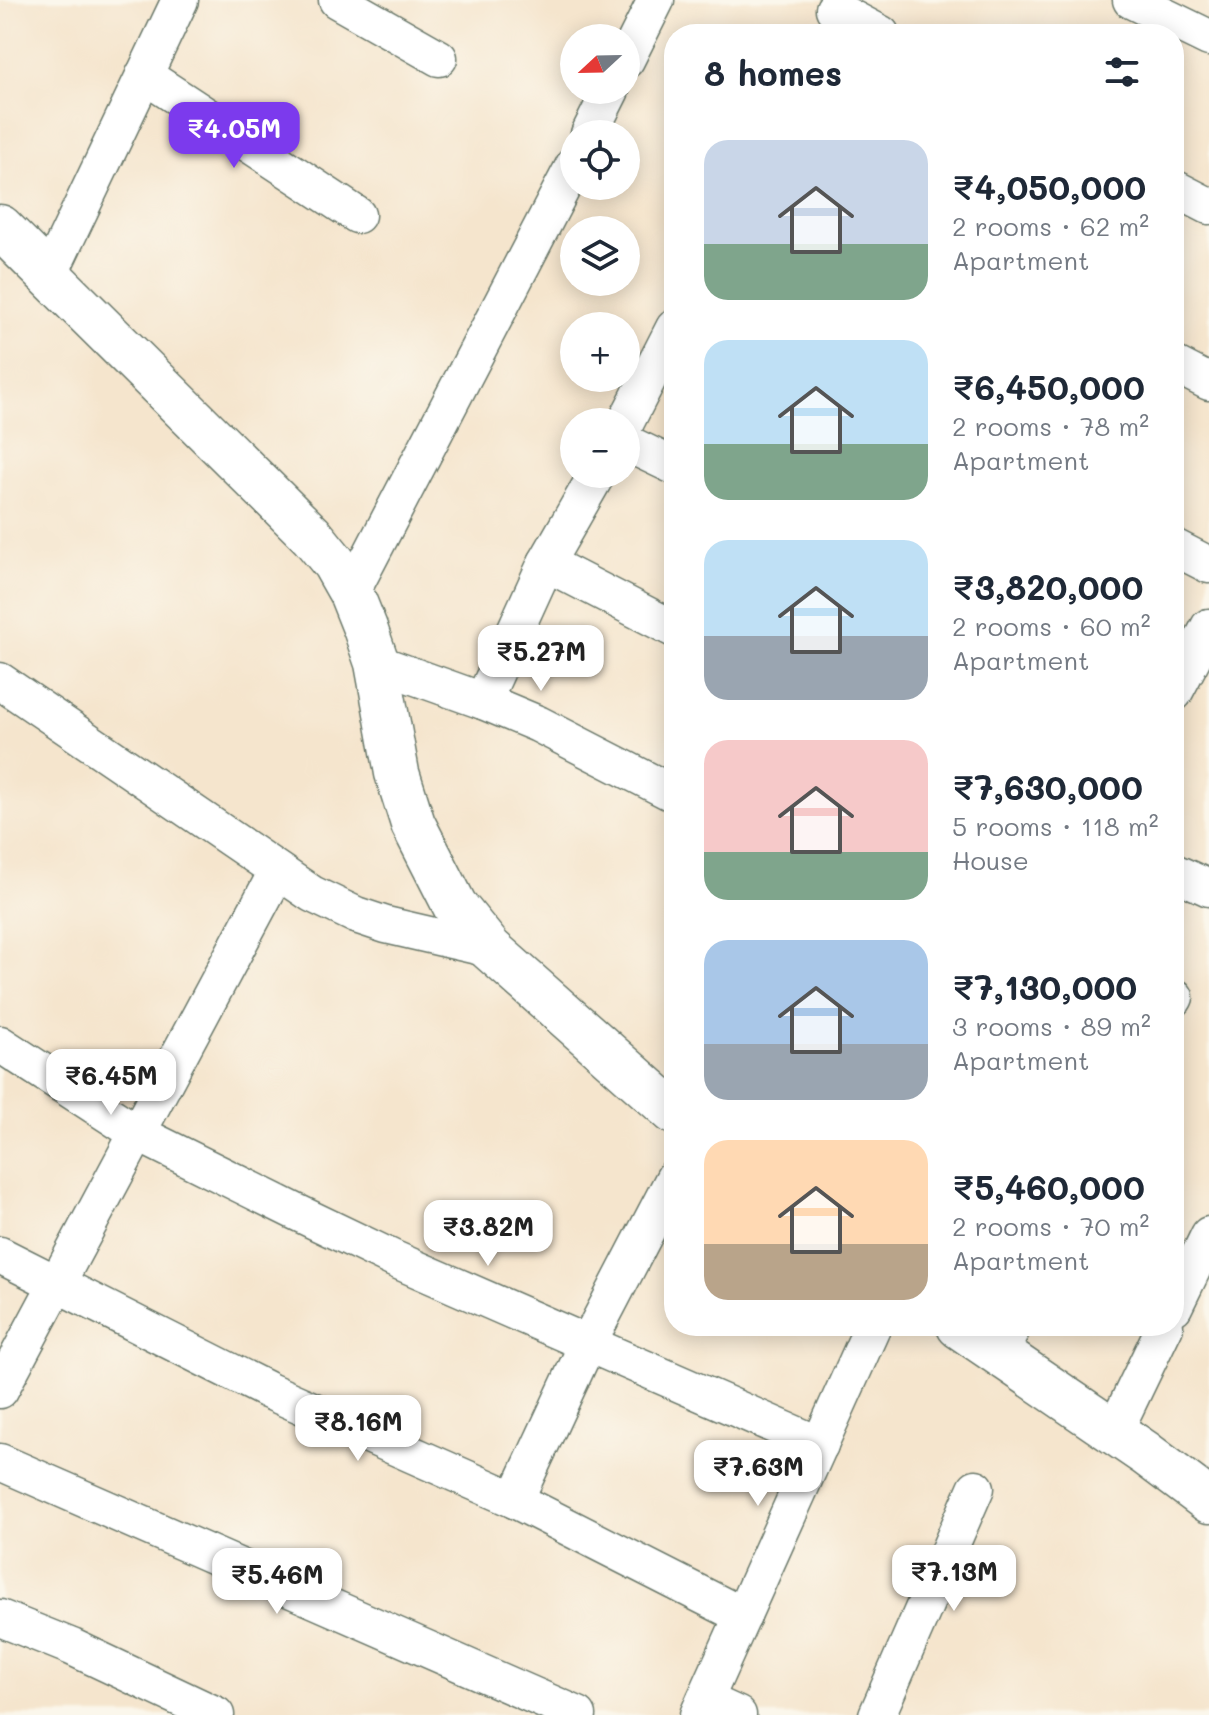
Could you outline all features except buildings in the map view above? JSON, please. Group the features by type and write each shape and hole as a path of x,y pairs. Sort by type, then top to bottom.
{"street":[{"path":"49,275 180,0"},
{"path":"337,0 439,58"},
{"path":"640,32 656,0"},
{"path":"1131,0 1180,24"},
{"path":"831,14 856,24"},
{"path":"1184,26 1209,38"},
{"path":"144,75 357,215"},
{"path":"351,593 560,192"},
{"path":"1184,193 1209,206"},
{"path":"0,227 312,536 334,563 351,593 377,663 397,773 413,824 455,906 490,949 664,1103"},
{"path":"633,408 664,348"},
{"path":"1184,369 1209,382"},
{"path":"640,450 664,461"},
{"path":"483,701 546,563 589,488"},
{"path":"1184,552 1209,565"},
{"path":"546,563 664,624"},
{"path":"1184,674 1209,627"},
{"path":"377,663 538,724 664,789"},
{"path":"0,681 312,894 386,925 490,949"},
{"path":"0,1390 277,872"},
{"path":"1184,877 1209,888"},
{"path":"0,1044 137,1133 394,1259 820,1445"},
{"path":"515,1500 587,1345 664,1197"},
{"path":"1184,1286 1209,1235"},
{"path":"0,1255 269,1391 515,1500 743,1616"},
{"path":"738,1715 702,1708 869,1336"},
{"path":"1114,1432 1160,1336"},
{"path":"1006,1340 1114,1432 1209,1501"},
{"path":"0,1462 578,1715"},
{"path":"877,1715 976,1488"},
{"path":"0,1618 72,1647 216,1715"}]}
